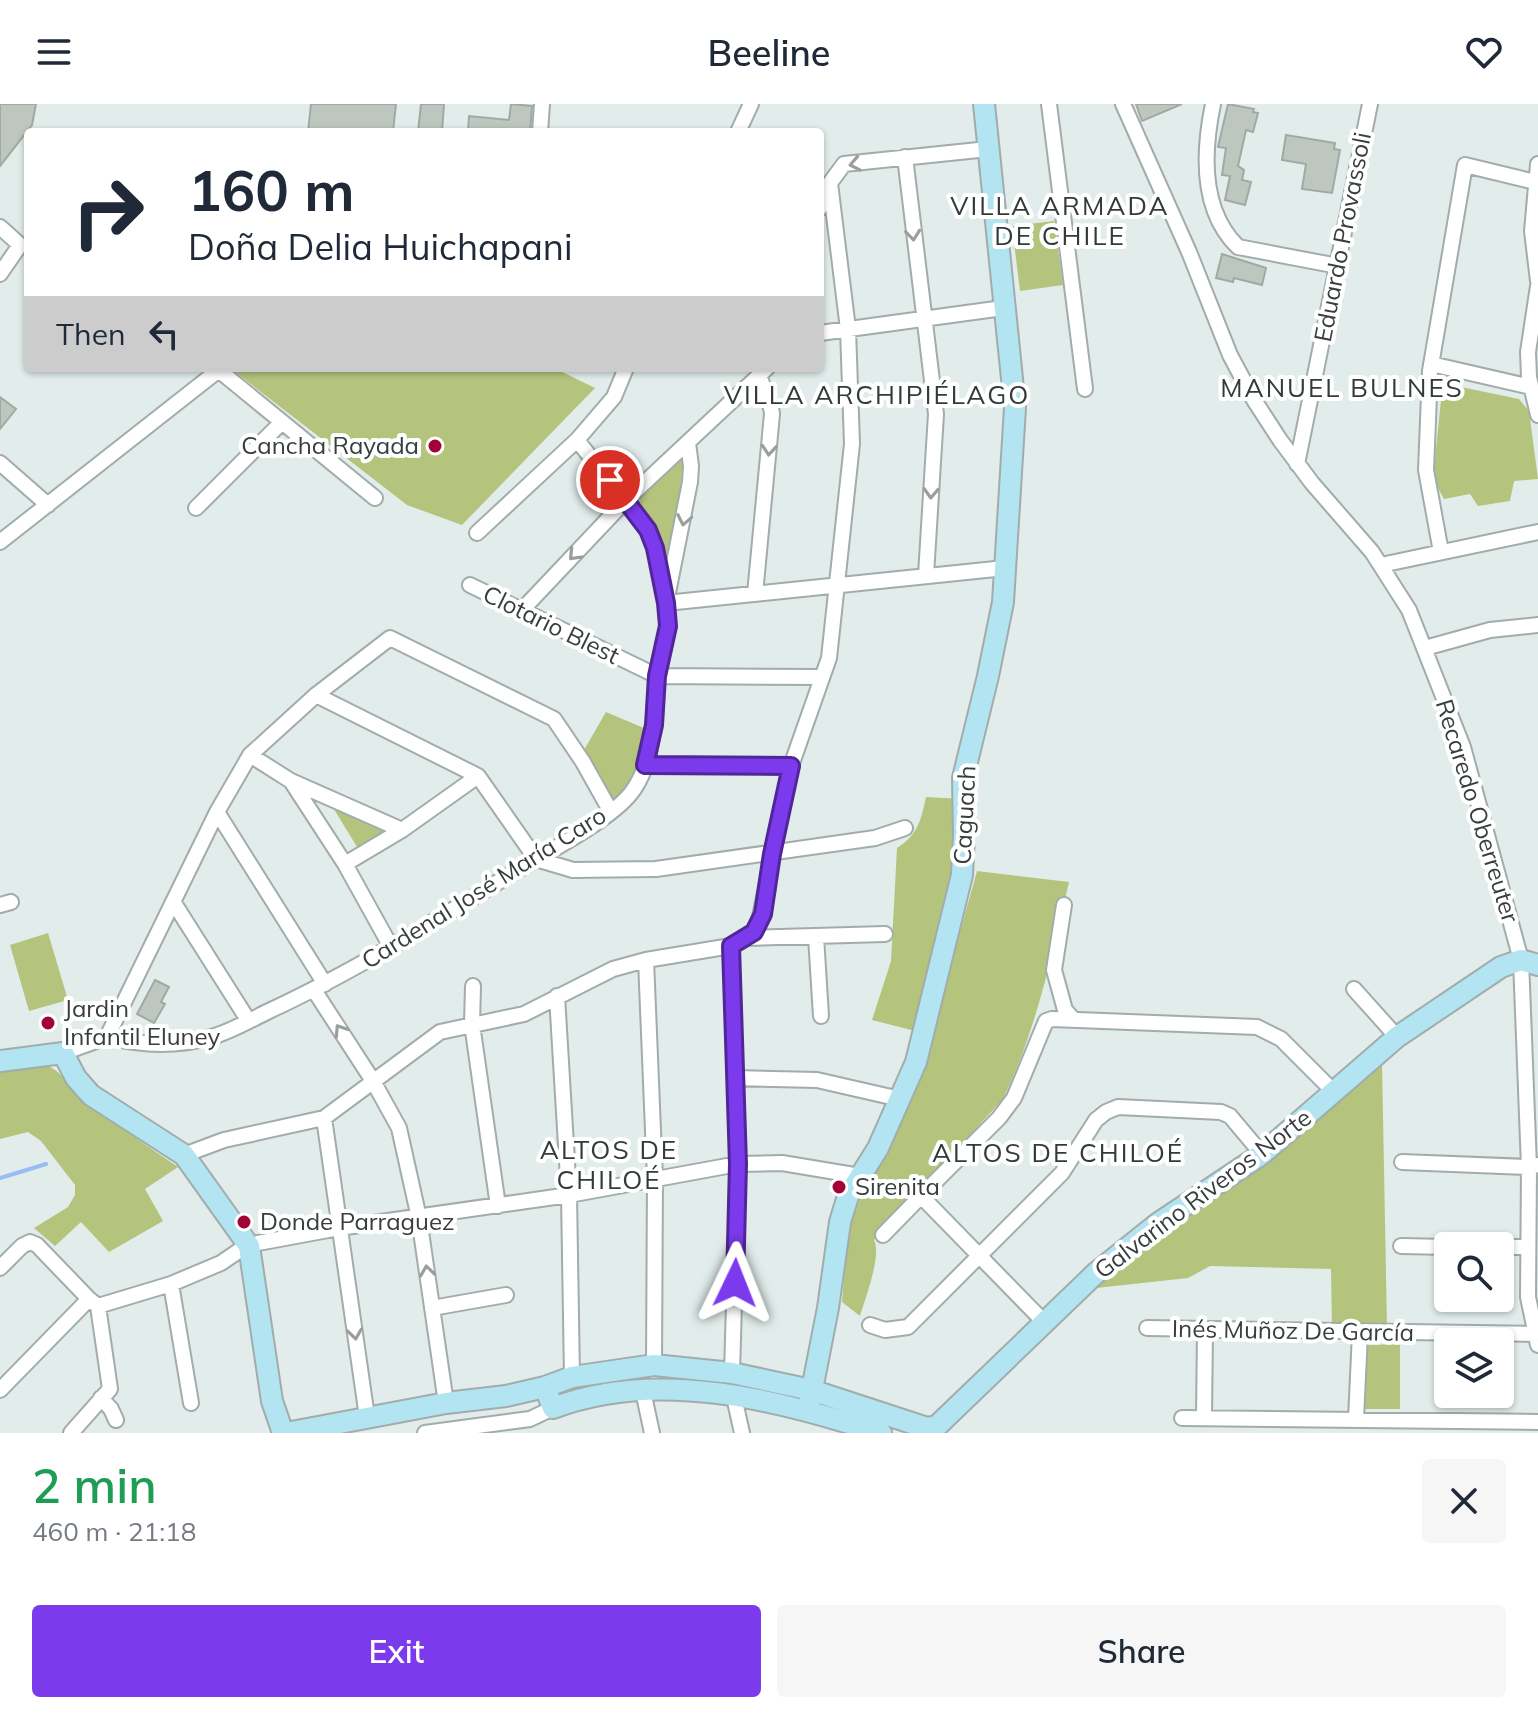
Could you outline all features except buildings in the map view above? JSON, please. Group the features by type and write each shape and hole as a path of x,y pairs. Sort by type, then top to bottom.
{"street":[{"path":"540,128 542,104"},
{"path":"740,128 751,104"},
{"name":"Caguach","path":"810,1400 828,1308 840,1222 848,1196 878,1148 916,1062 962,875 963,778 1003,602 1015,408 984,104"},
{"path":"1049,104 1085,389"},
{"name":"Recaredo Oberreuter","path":"1123,104 1189,252 1230,355 1254,400 1297,464 1381,565 1409,610 1463,747 1530,963 1534,1166 1527,1247 1528,1297 1536,1339"},
{"path":"1213,104 1206,161 1210,193 1219,223 1228,236 1238,247 1338,266"},
{"name":"Eduardo Provassoli","path":"1297,464 1370,104"},
{"path":"824,198 830,183 844,164 988,149"},
{"path":"905,157 936,414 926,575"},
{"path":"1538,164 1532,231 1538,284 1528,352 1531,387 1538,415"},
{"path":"1441,552 1426,470 1431,364 1465,165 1535,182"},
{"path":"184,1155 224,1140 324,1118 440,1032 524,1014 613,969 646,960 731,946 747,938 758,926 763,914 791,766 829,658 852,444 848,329 830,183"},
{"path":"0,227 20,245 0,274"},
{"path":"824,332 1003,308"},
{"path":"1431,364 1531,387"},
{"path":"0,542 209,376 221,372 375,498"},
{"path":"477,533 577,440 614,397 624,372"},
{"path":"521,611 626,500 760,372"},
{"path":"755,594 772,414 763,372"},
{"path":"196,508 282,422"},
{"name":"Cardenal José María Caro","path":"107,1037 133,1043 169,1044 210,1038 319,987 536,859 611,812 634,790 645,765 654,725 657,676 668,626 666,603 655,548 648,530 577,440"},
{"path":"688,443 691,466 688,494 666,603 1005,568"},
{"path":"0,463 48,505"},
{"path":"1381,565 1538,532"},
{"name":"Clotario Blest","path":"470,585 657,676 822,677"},
{"path":"1425,648 1490,630 1538,625"},
{"path":"0,1061 63,1053 107,1037 217,812 250,755 316,695 390,638 554,719 611,812"},
{"path":"316,695 478,776 536,859 573,870 656,869 875,838 905,828"},
{"path":"250,755 291,781 402,830"},
{"path":"645,765 791,766"},
{"path":"345,864 402,830 478,776"},
{"path":"291,781 345,864 391,947"},
{"path":"217,812 399,1128 419,1218 446,1403"},
{"path":"174,903 248,1020"},
{"path":"1064,905 1054,970 1065,1010 1073,1019"},
{"path":"747,938 885,934"},
{"path":"816,937 821,1016"},
{"path":"731,946 738,1164 732,1373"},
{"path":"646,960 655,1179 654,1365"},
{"name":"Galvarino Riveros Norte","path":"284,1433 446,1403 506,1396 572,1377 654,1365 732,1373 810,1400 927,1428 937,1426 1097,1272 1157,1224 1262,1154 1397,1037 1501,967 1530,963"},
{"path":"473,986 472,1024 498,1206"},
{"path":"1354,989 1397,1037"},
{"path":"557,996 569,1195 572,1377"},
{"path":"883,1235 999,1118 1014,1098 1046,1021 1052,1019 1257,1027 1281,1039 1334,1092"},
{"path":"63,1053 76,1078 91,1095 184,1155 249,1246 272,1401 284,1433"},
{"path":"735,1078 817,1080 900,1099"},
{"path":"870,1325 885,1330 908,1327 1062,1173 1096,1120 1106,1112 1118,1107 1221,1112 1230,1116 1262,1154"},
{"path":"324,1118 367,1417"},
{"path":"1402,1162 1534,1166"},
{"path":"0,1390 94,1302 171,1284 221,1263 249,1246 339,1228 569,1195 738,1164 782,1163 860,1176"},
{"path":"921,1196 1045,1323"},
{"path":"0,1268 30,1242 37,1245 94,1302 106,1394 116,1420"},
{"path":"1401,1246 1434,1247"},
{"path":"1514,1247 1527,1247"},
{"path":"171,1284 191,1403"},
{"path":"432,1308 506,1295"},
{"name":"Inés Muñoz De García","path":"1147,1328 1536,1339"},
{"path":"1204,1417 1205,1330"},
{"path":"1356,1419 1360,1333"},
{"path":"545,1387 553,1408"},
{"path":"425,1433 478,1430 530,1419 598,1394 643,1391 709,1392 734,1397 810,1400 881,1433"},
{"path":"643,1391 652,1433"},
{"path":"71,1433 106,1394"},
{"path":"734,1397 742,1433"},
{"path":"1238,1433 1239,1417"},
{"path":"1182,1418 1239,1417 1332,1426 1356,1419 1538,1422"}],"green space":[{"path":"1054,221 1063,285 1020,291 1012,226"},
{"name":"Cancha Rayada","path":"235,372 562,372 595,388 462,525 407,505"},
{"path":"1461,387 1519,399 1529,411 1538,479 1514,481 1510,501 1478,506 1470,494 1444,499 1433,479 1441,400"},
{"path":"683,458 678,517 667,566 654,527 635,501"},
{"path":"606,712 646,729 636,768 627,785 612,801 584,750"},
{"path":"926,797 963,799 964,835 923,1033 872,1020 891,961 897,848 910,838 918,826"},
{"path":"332,806 388,833 359,850"},
{"path":"977,871 1069,882 1049,965 1025,1047 1003,1099 874,1240 876,1256 860,1316 842,1302 848,1233 859,1201 885,1153 926,1054"},
{"path":"48,933 68,1000 29,1011 10,945"},
{"path":"1382,1063 1387,1328 1332,1328 1331,1269 1210,1266 1188,1278 1087,1289 1156,1229 1269,1156"},
{"path":"48,1066 59,1073 86,1104 178,1167 145,1189 163,1221 109,1252 81,1222 55,1246 34,1228 68,1207 75,1195 75,1185 41,1141 28,1132 0,1139 0,1072"},
{"path":"1400,1344 1400,1409 1364,1409 1364,1345"}],"waterway":[{"path":"0,1178 46,1164"}],"place":[{"name":"Cancha Rayada","path":"435,446"},
{"name":"Jardin Infantil Eluney","path":"48,1023"},
{"name":"Sirenita","path":"839,1187"},
{"name":"Donde Parraguez","path":"244,1222"}],"district":[{"name":"VILLA ARMADA DE CHILE","path":"1060,221"},
{"name":"MANUEL BULNES","path":"1342,388"},
{"name":"VILLA ARCHIPIÉLAGO","path":"877,395"},
{"name":"ALTOS DE CHILOÉ","path":"1058,1153"},
{"name":"ALTOS DE CHILOÉ","path":"609,1165"}],"route":[{"path":"610,480 648,530 659,564 666,603 668,626 657,676 654,725 645,765 791,766 763,914 754,932 731,946 738,1164 735,1283"}]}
